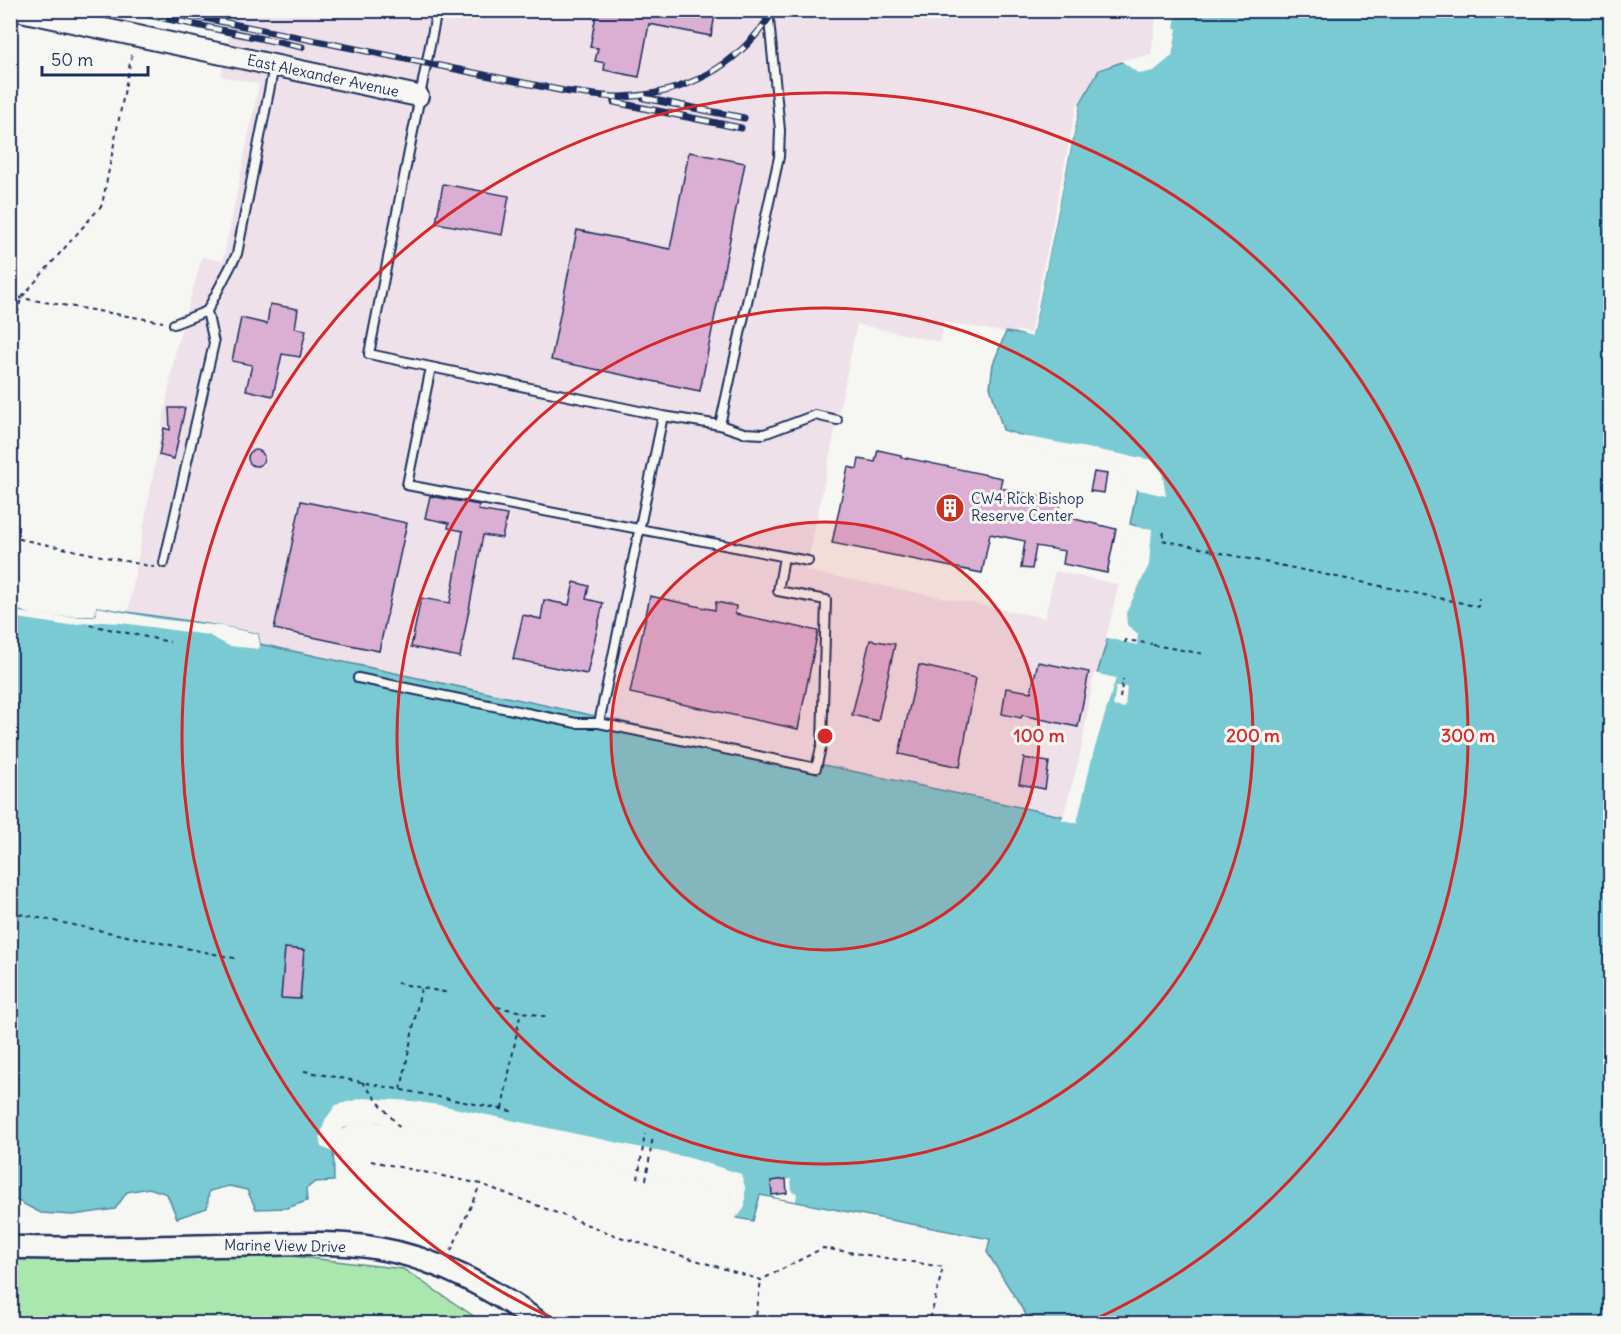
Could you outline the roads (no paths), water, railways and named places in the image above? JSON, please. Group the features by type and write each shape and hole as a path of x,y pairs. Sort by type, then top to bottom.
{"main road":[{"name":"Marine View Drive","path":"10,1246 76,1249 308,1244 376,1248 443,1267 489,1289 541,1323"}],"street":[{"name":"East Alexander Avenue","path":"16,10 418,96"}],"lane":[{"path":"437,10 418,96 369,354 663,416 720,425 744,433 764,434 815,415 837,420"},
{"path":"720,425 779,157 780,130 768,10"},
{"path":"174,324 207,310 237,254 274,66"},
{"path":"164,563 214,343 207,310"},
{"path":"430,367 407,485 639,531 808,561"},
{"path":"599,723 663,416"},
{"path":"358,678 576,723 599,723 816,768 822,744 826,600 778,591 784,557"}],"water":[{"path":"1160,11 1610,11 1610,1323 1031,1323 987,1252 990,1239 760,1195 753,1221 737,1218 741,1206 726,1186 443,1126 356,1120 333,1135 334,1181 315,1182 306,1189 307,1201 287,1208 256,1209 247,1190 229,1186 209,1191 207,1208 177,1218 167,1194 149,1188 127,1192 115,1209 73,1215 41,1213 16,1200 11,1202 10,606 19,611 40,616 95,617 97,607 198,622 258,634 260,644 1066,817 1083,757 1096,678 1120,596 1136,526 1130,524 1137,490 1126,481 1132,468 1003,430 990,387 993,364 1006,332 1032,336 1080,104 1099,70 1122,62 1154,57"}],"railway":[{"path":"125,10 302,47"},
{"path":"164,10 564,91 620,97 667,90 709,74 744,47 774,10"},
{"path":"644,98 744,118"},
{"path":"614,102 741,128"}],"place":[{"name":"CW4 Rick Bishop Reserve Center","path":"950,508"}]}
